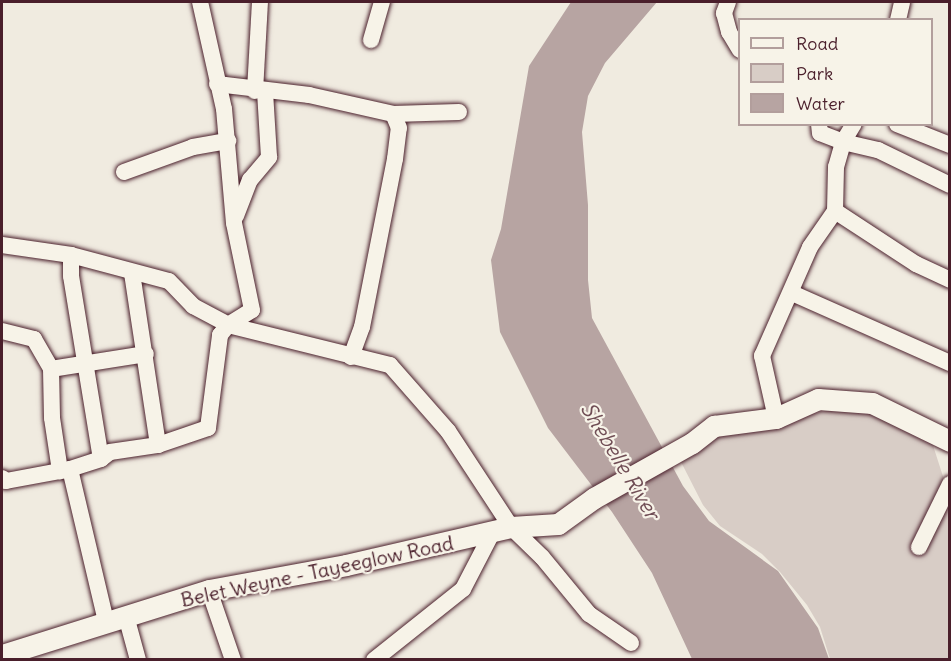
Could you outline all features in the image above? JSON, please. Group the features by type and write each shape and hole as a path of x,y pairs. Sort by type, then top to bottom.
{"main road":[{"path":"776,418 818,399 872,403 950,441"},
{"name":"Belet Weyne - Tayeeglow Road","path":"2,655 209,590 346,565 502,530 558,524 594,498 692,443 714,426 776,418"}],"street":[{"path":"2,478 6,481 65,470 100,459 110,452 158,445 208,428 220,335 228,325 252,310 234,223 228,141 200,2"},
{"path":"234,223 250,180 269,157 260,91 260,2"},
{"path":"372,40 382,2"},
{"path":"728,2 724,14 729,32 738,47"},
{"path":"898,18 902,2"},
{"path":"217,84 260,91 309,95 393,114 459,112"},
{"path":"351,357 362,327 395,159 399,128 393,114"},
{"path":"819,126 820,133 843,142 878,150 950,185"},
{"path":"776,418 762,356 792,293 810,247 835,211 834,179 843,142 853,126"},
{"path":"902,126 950,145"},
{"path":"124,172 193,147 228,141"},
{"path":"835,211 916,264 950,280"},
{"path":"2,245 71,255 169,281 193,306 228,325 390,365 448,431 502,530 542,557 590,614 631,643"},
{"path":"71,255 71,276 84,364 99,437 100,459"},
{"path":"132,273 158,445"},
{"path":"792,293 950,363"},
{"path":"2,331 34,339 51,369 52,418 65,470 116,619 138,660"},
{"path":"51,369 146,354"},
{"path":"919,547 950,484"},
{"path":"374,660 463,589 502,530"},
{"path":"209,590 233,660"}],"green space":[{"path":"868,403 929,433 949,495 949,659 830,659 820,627 807,605 762,554 720,526 703,505 680,460 717,432"}],"water":[{"name":"Shebelle River","path":"571,2 657,2 605,63 588,96 582,132 588,205 588,280 592,318 683,486 709,521 778,571 818,628 829,659 692,659 652,573 612,512 548,428 500,332 491,260 501,229 529,66"}]}
